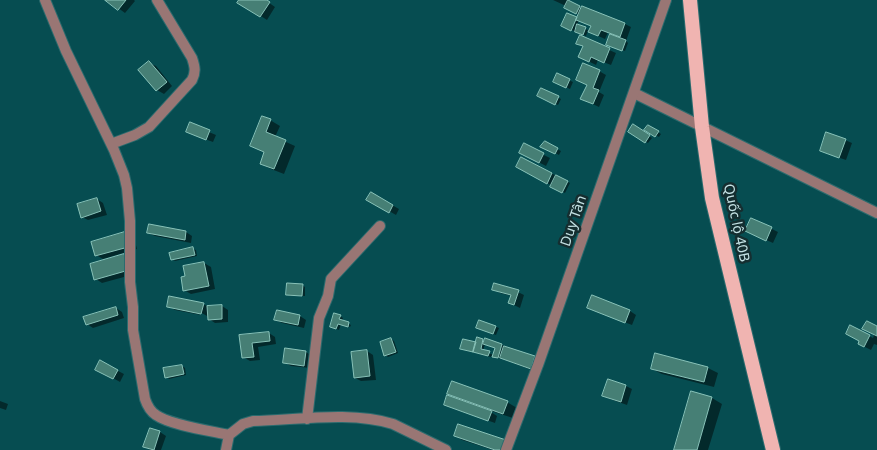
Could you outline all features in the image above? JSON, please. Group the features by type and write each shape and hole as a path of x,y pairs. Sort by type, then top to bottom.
{"highway":[{"name":"Quốc lộ 40B","path":"690,0 702,127 712,198 773,450"}],"street":[{"path":"46,0 66,51 124,175 130,221 130,282 133,330 148,407 156,415 167,420 229,435"},
{"path":"111,144 148,127 192,80 196,73 192,58 156,0"},
{"name":"Duy Tân","path":"506,450 538,365 666,0"},
{"path":"634,93 877,212"},
{"path":"307,419 319,318 328,296 331,279 380,226"},
{"path":"226,450 229,435 243,424 253,421 346,417 383,421 404,428 446,450"}],"building":[{"path":"105,0 126,0 118,10"},
{"path":"239,0 267,0 270,2 260,17 237,3"},
{"path":"568,0 580,6 576,14 564,8"},
{"path":"582,6 625,23 620,37 601,30 598,36 588,32 591,26 576,20"},
{"path":"567,13 577,17 571,31 561,26"},
{"path":"577,24 586,27 583,35 575,32"},
{"path":"610,34 626,40 622,51 606,45"},
{"path":"580,35 610,48 604,63 591,57 589,62 578,57 583,46 576,44"},
{"path":"149,61 167,82 156,91 138,70"},
{"path":"583,63 600,70 593,88 599,90 593,104 580,99 587,85 576,80"},
{"path":"557,73 570,79 566,88 553,82"},
{"path":"541,88 559,96 555,105 537,96"},
{"path":"262,116 271,119 266,132 286,140 274,169 260,164 264,152 250,146"},
{"path":"190,122 210,130 206,140 186,132"},
{"path":"633,124 650,135 645,143 628,132"},
{"path":"648,125 659,131 655,137 644,130"},
{"path":"826,132 846,139 839,158 820,151"},
{"path":"545,141 558,148 555,154 540,147"},
{"path":"524,143 544,153 539,163 519,153"},
{"path":"521,157 552,173 547,184 516,167"},
{"path":"556,175 568,181 562,193 550,187"},
{"path":"371,192 393,205 389,213 366,200"},
{"path":"97,198 101,211 81,218 77,204"},
{"path":"751,218 772,227 766,241 745,231"},
{"path":"149,224 186,231 185,240 147,233"},
{"path":"128,231 132,246 95,256 91,242"},
{"path":"193,247 195,255 171,260 169,253"},
{"path":"124,254 129,270 94,280 90,264"},
{"path":"204,262 209,286 183,291 181,277 185,276 183,266"},
{"path":"287,283 303,284 302,296 286,295"},
{"path":"494,283 519,290 514,305 508,303 511,295 492,290"},
{"path":"592,295 630,310 625,323 587,308"},
{"path":"169,296 204,303 201,314 167,307"},
{"path":"222,305 222,319 208,320 207,306"},
{"path":"116,307 118,315 86,325 83,317"},
{"path":"277,310 300,315 298,325 274,320"},
{"path":"334,313 341,315 339,319 349,322 348,327 338,324 336,329 330,327"},
{"path":"479,320 496,326 493,334 476,328"},
{"path":"867,321 877,326 877,336 862,329"},
{"path":"850,325 870,335 864,347 858,344 859,341 846,334"},
{"path":"269,332 270,341 252,343 254,357 242,358 239,335"},
{"path":"477,337 483,339 481,349 490,351 488,356 473,352"},
{"path":"391,338 396,352 384,356 380,342"},
{"path":"485,338 502,344 498,358 492,357 495,348 483,344"},
{"path":"463,339 476,342 473,352 460,349"},
{"path":"504,346 535,356 531,369 500,358"},
{"path":"285,348 306,351 304,366 283,363"},
{"path":"367,350 370,376 354,378 351,352"},
{"path":"655,353 708,367 704,382 651,369"},
{"path":"100,360 118,370 113,379 95,370"},
{"path":"182,365 184,374 165,378 163,368"},
{"path":"608,379 626,385 621,402 602,396"},
{"path":"452,381 508,401 503,414 447,394"},
{"path":"691,391 712,397 697,450 674,450"},
{"path":"447,395 492,411 488,421 444,405"},
{"path":"458,424 506,440 502,450 495,450 454,436"},
{"path":"150,428 160,431 154,450 143,447"}]}
